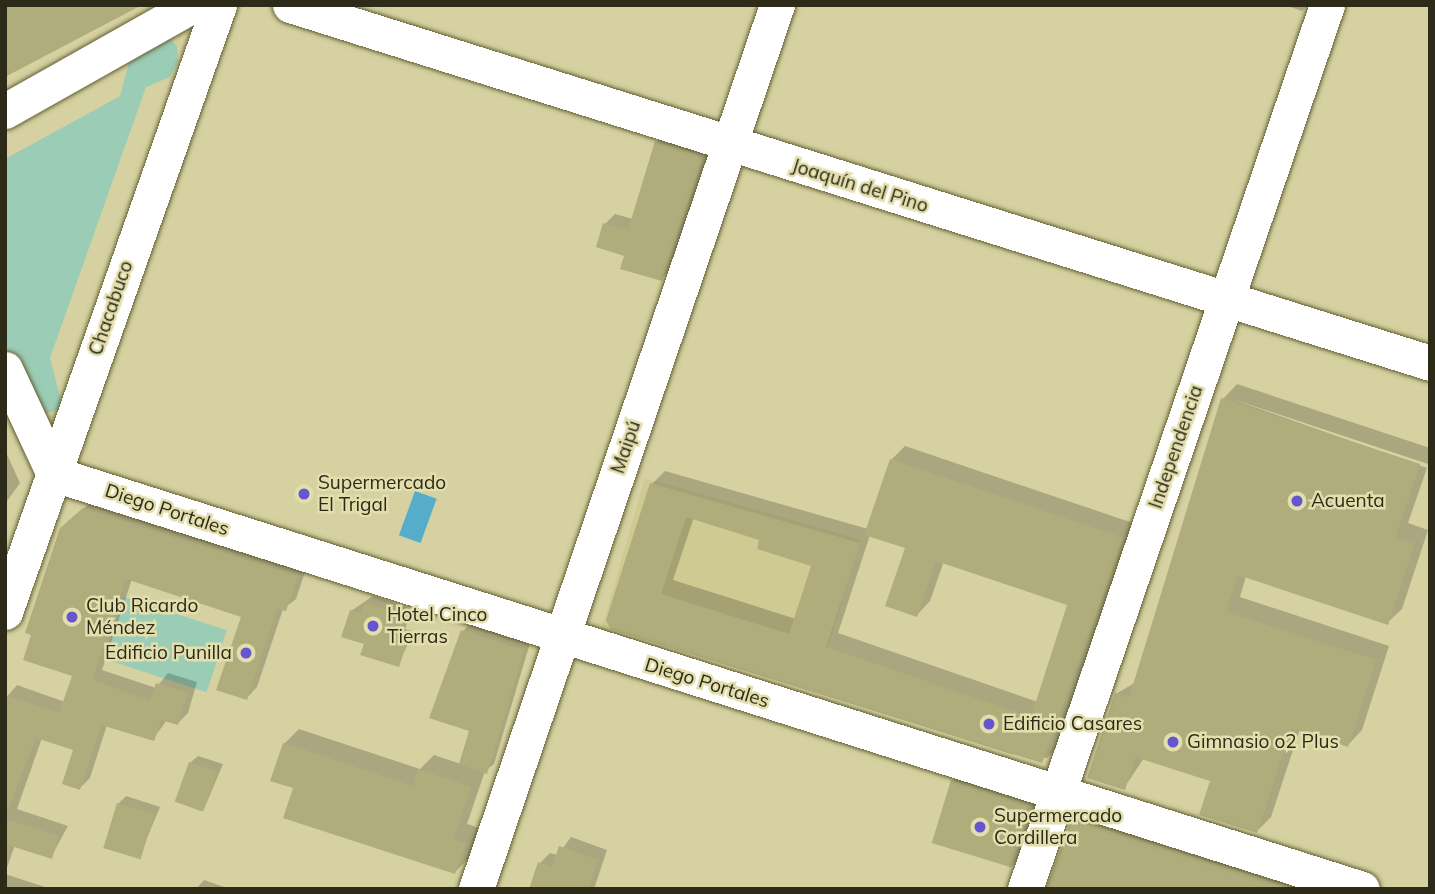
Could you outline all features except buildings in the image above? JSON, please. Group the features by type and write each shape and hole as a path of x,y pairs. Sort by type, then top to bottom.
{"street":[{"path":"5,111 193,5"},
{"name":"Chacabuco","path":"5,612 219,5"},
{"name":"Joaquín del Pino","path":"290,5 1430,363"},
{"name":"Maipú","path":"476,889 777,5"},
{"name":"Independencia","path":"1025,889 1327,5"},
{"path":"5,369 54,474"},
{"name":"Diego Portales","path":"54,474 560,637 1362,889"}],"shaded area":[{"path":"645,478 859,539 816,691 601,630"}],"green space":[{"path":"165,34 177,46 178,62 170,77 146,87 50,358 63,408 40,415 5,343 5,159 120,96 132,51"},
{"path":"124,597 227,630 207,692 104,659"}],"water":[{"path":"415,491 437,499 421,543 399,535"}],"place":[{"name":"Supermercado El Trigal","path":"304,494"},
{"name":"Acuenta","path":"1297,501"},
{"name":"Club Ricardo Méndez","path":"72,617"},
{"name":"Hotel Cinco Tierras","path":"373,626"},
{"name":"Edificio Punilla","path":"246,653"},
{"name":"Edificio Casares","path":"989,724"},
{"name":"Gimnasio o2 Plus","path":"1173,742"},
{"name":"Supermercado Cordillera","path":"980,827"}]}
